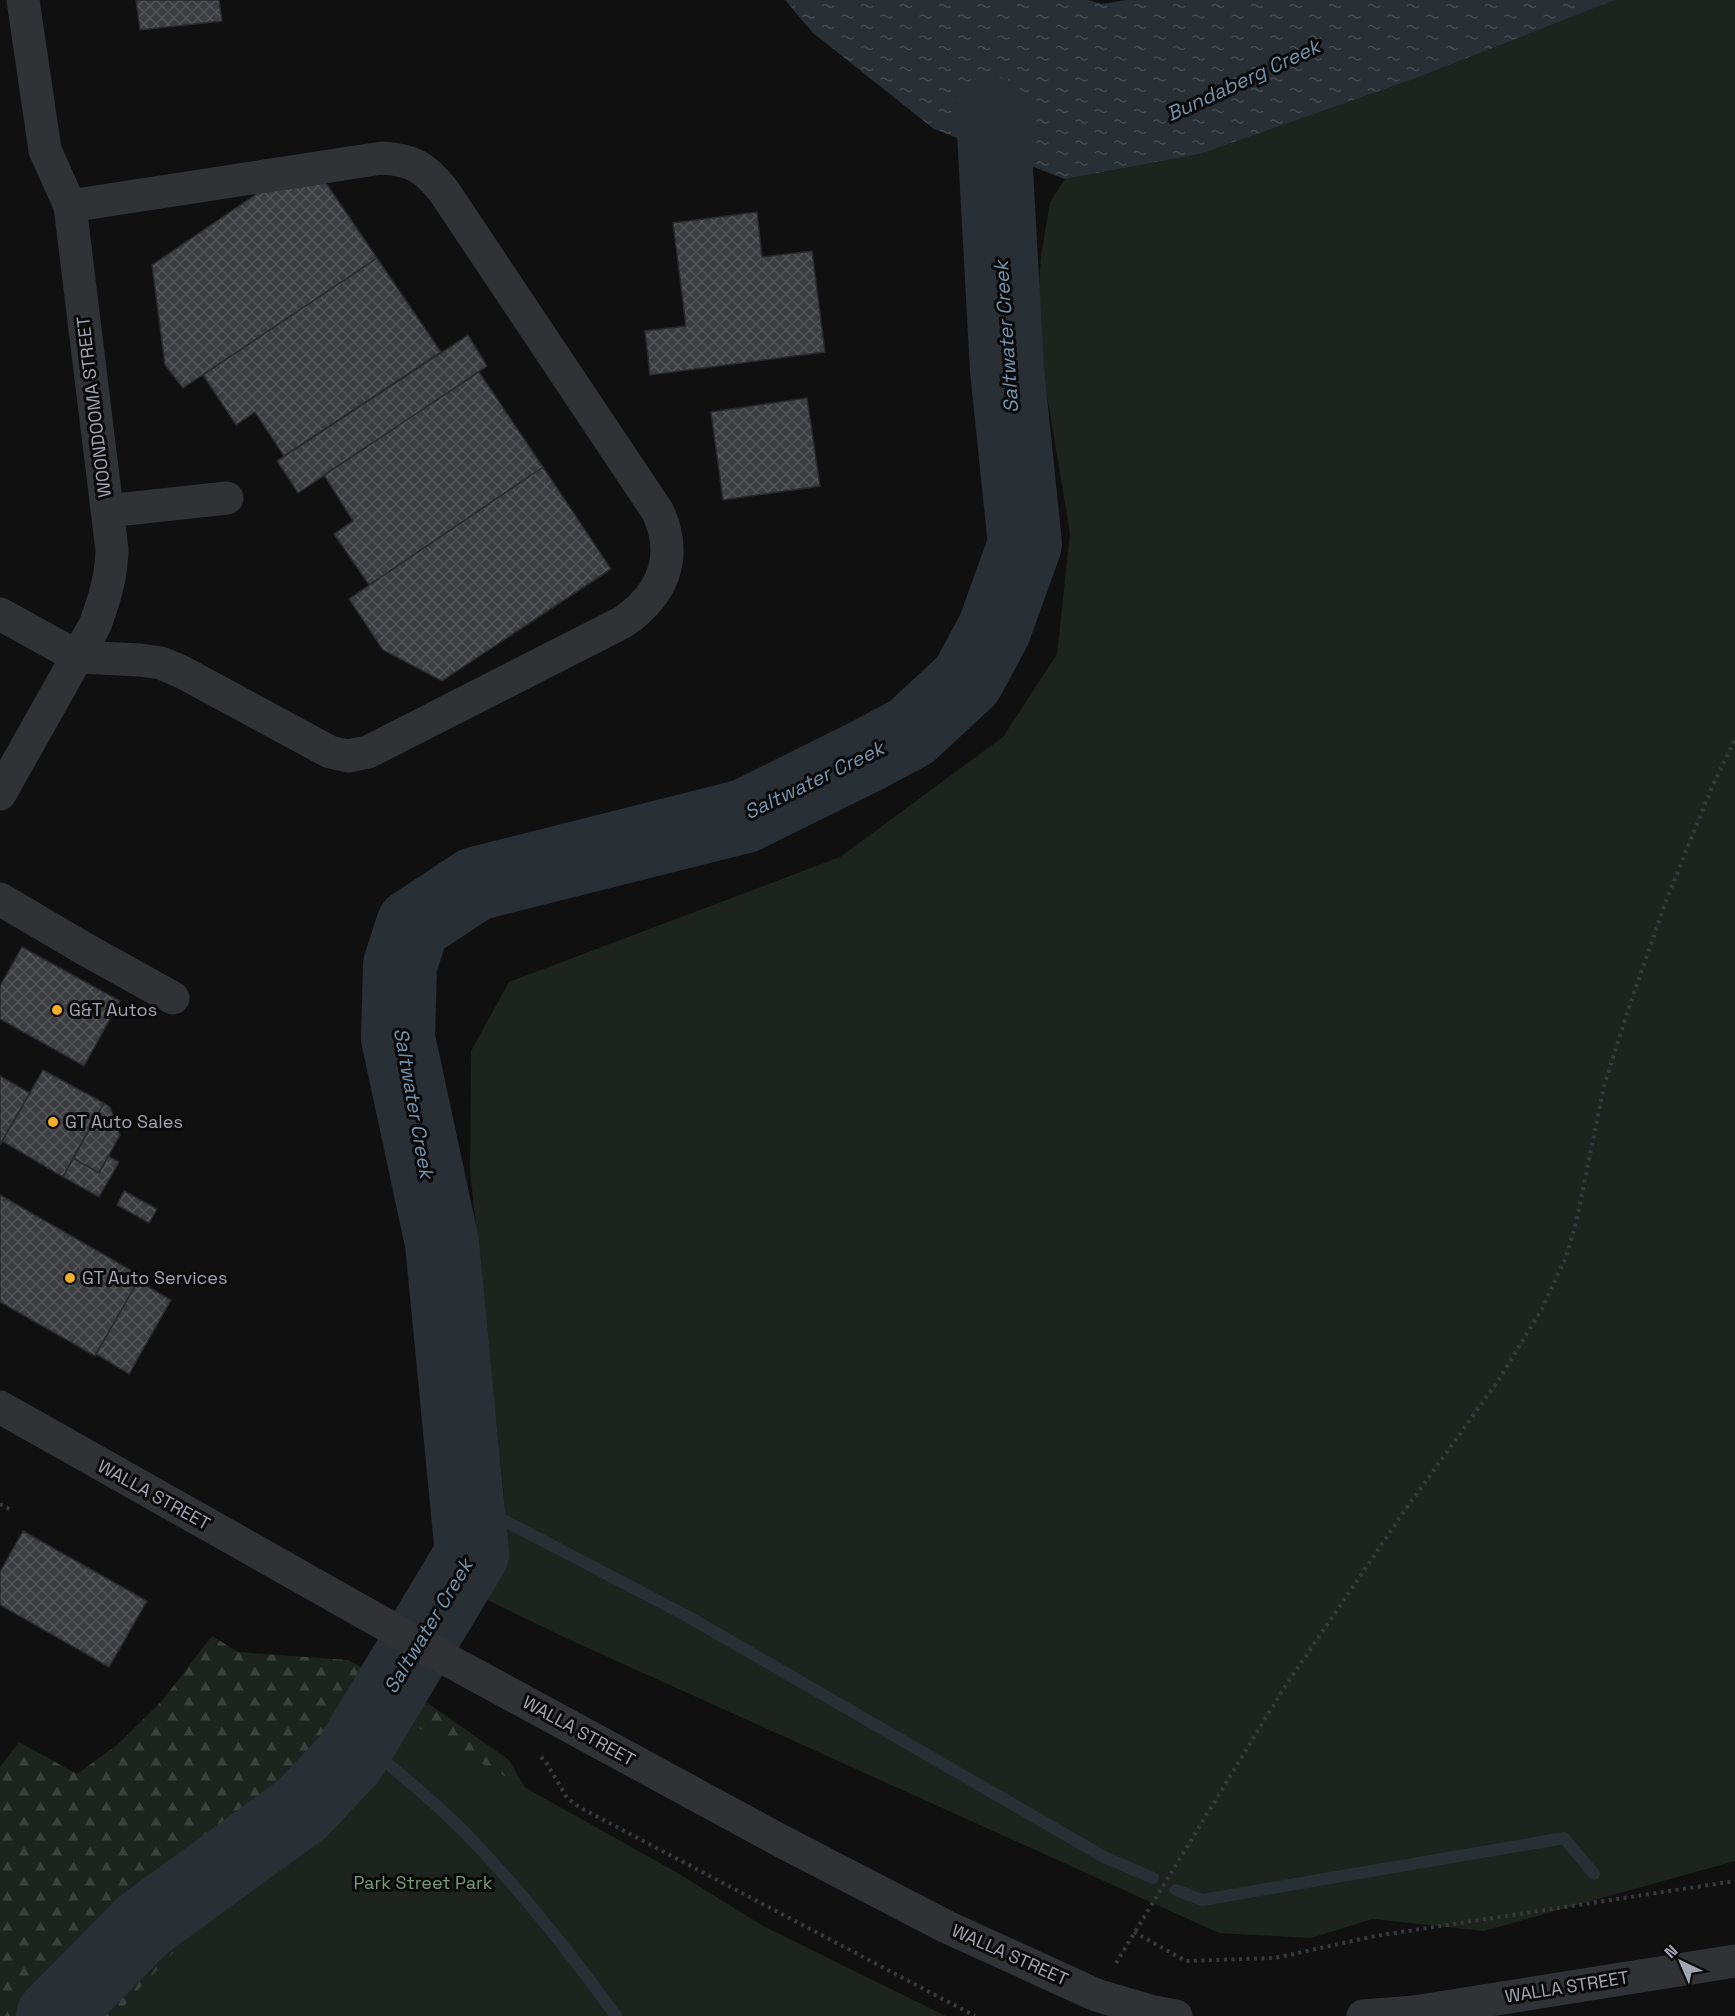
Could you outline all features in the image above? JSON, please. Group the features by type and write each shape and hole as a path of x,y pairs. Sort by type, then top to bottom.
{"street":[{"name":"WOONDOOMA STREET","path":"0,794 95,625 106,597 111,574 112,550 70,206 45,150 23,0"},
{"path":"0,614 78,657 160,663 182,672 330,752 348,756 368,752 449,712 637,613 648,601 663,575 669,548 658,512 443,190 428,172 414,164 399,159 382,158 70,206"},
{"path":"106,511 227,498"},
{"path":"0,899 173,998"},
{"name":"WALLA STREET","path":"0,1407 455,1664 781,1841 947,1927 1096,1995 1176,2016"},
{"name":"WALLA STREET","path":"1363,2016 1414,2012 1735,1961"}],"path":[{"path":"1118,1958 1284,1688 1403,1513 1498,1381 1542,1308 1566,1257 1576,1223 1604,1086 1628,1010 1666,901 1712,788 1735,739"},
{"path":"0,1504 11,1510"},
{"path":"538,1754 546,1762 567,1798 579,1807 975,2016"},
{"path":"1134,1932 1186,1961 1275,1958 1375,1936 1735,1881"}],"green space":[{"path":"1615,0 1735,0 1735,1861 1484,1931 1373,1919 1311,1938 1219,1933 568,1639 483,1598 504,1496 470,1170 471,1051 509,982 840,857 1003,737 1057,654 1070,533 1036,329 1041,255 1050,202 1065,179 1200,154 1411,80"},
{"path":"212,1636 238,1652 348,1660 429,1704 509,1760 525,1788 251,2016 0,2016 0,1767 19,1742 77,1774 117,1745 161,1702"},
{"name":"Park Street Park","path":"399,1717 676,1872 765,1927 946,2016 116,2016 131,1997"}],"water":[{"name":"Bundaberg Creek","path":"785,0 1088,0 1102,4 1126,0 1615,0 1411,80 1200,154 1065,179 934,129 813,33"}],"building":[{"path":"136,0 219,0 222,21 140,30"},
{"path":"326,183 377,258 183,388 165,365 152,265 258,193"},
{"path":"757,212 762,257 812,251 825,352 650,375 645,331 686,326 673,223"},
{"path":"377,258 441,352 284,456 255,412 236,425 203,375"},
{"path":"468,335 487,366 298,493 277,461"},
{"path":"479,372 543,467 369,585 334,534 353,521 324,475"},
{"path":"807,398 820,486 723,500 711,412"},
{"path":"543,467 611,569 442,681 383,650 349,599"},
{"name":"G&T Autos","path":"22,947 120,1001 84,1066 0,1019 0,986"},
{"name":"GT Auto Sales","path":"43,1070 104,1103 63,1177 2,1141"},
{"path":"0,1076 30,1093 0,1145"},
{"path":"104,1103 110,1107 120,1135 99,1173 73,1158"},
{"path":"108,1156 119,1162 99,1197 63,1177 73,1158 99,1173"},
{"path":"124,1191 157,1209 149,1223 117,1205"},
{"name":"GT Auto Services","path":"0,1195 141,1276 95,1356 0,1302"},
{"path":"138,1281 171,1300 129,1374 96,1354"},
{"path":"23,1531 147,1601 109,1667 0,1605 0,1572"}],"waterway":[{"name":"Saltwater Creek","path":"53,2016 143,1925 302,1809 349,1759 472,1554 442,1243 398,1038 400,965 413,925 475,884 745,816 866,756 911,732 967,680 994,630 1025,544 1007,370 993,114"},
{"path":"467,1501 687,1616 1104,1857 1153,1878"},
{"path":"360,1741 461,1828 548,1926 616,2016"},
{"path":"1176,1890 1202,1900 1564,1838 1594,1874"}],"place":[{"name":"G&T Autos","path":"57,1010"},
{"name":"GT Auto Sales","path":"53,1122"},
{"name":"GT Auto Services","path":"70,1278"}]}
